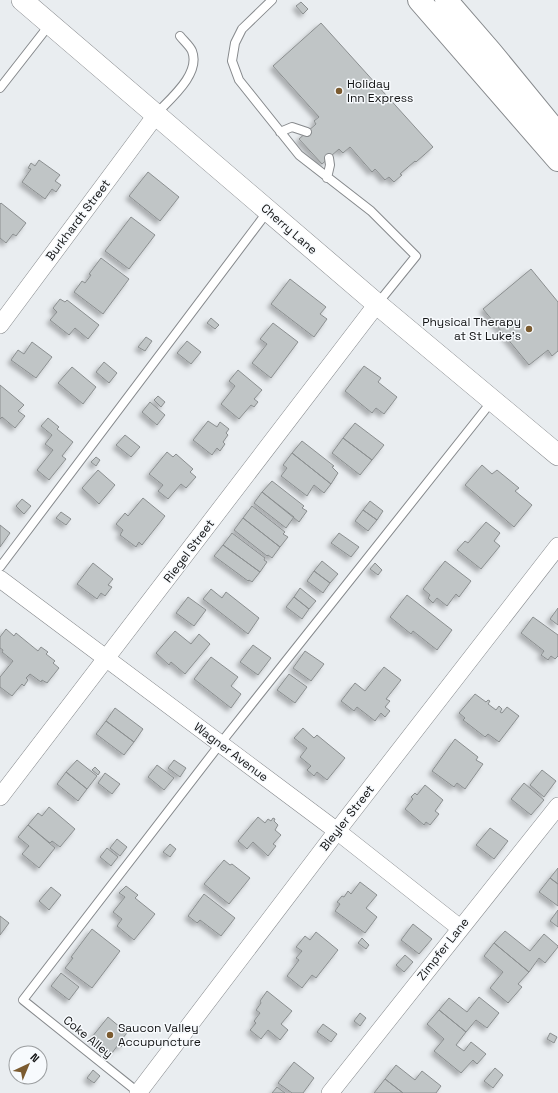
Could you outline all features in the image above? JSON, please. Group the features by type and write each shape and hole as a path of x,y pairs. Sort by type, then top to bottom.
{"highway":[{"path":"419,0 558,160"},
{"path":"446,0 558,134"}],"street":[{"name":"Cherry Lane","path":"22,0 377,304 558,455"},
{"name":"Burkhardt Street","path":"0,325 156,115"},
{"name":"Riegel Street","path":"0,797 377,304"},
{"name":"Bleyler Street","path":"138,1093 337,831 558,546"},
{"name":"Wagner Avenue","path":"0,579 337,831 460,928"},
{"name":"Zimpfer Lane","path":"330,1093 558,806"}],"lane":[{"path":"272,0 242,29 235,43 232,61 239,80 299,155 371,211 416,256 377,304"},
{"path":"0,88 50,24"},
{"path":"156,115 186,81 194,64 192,50 180,36"},
{"path":"280,132 292,127 307,132"},
{"path":"327,178 330,165 329,158"},
{"path":"0,567 268,211"},
{"path":"220,744 493,400"},
{"name":"Coke Alley","path":"138,1093 23,1000 220,744"}],"building":[{"path":"301,2 308,9 303,14 296,6"},
{"name":"Holiday Inn Express","path":"321,23 433,147 400,174 402,175 394,182 389,177 385,180 375,169 372,172 350,147 343,153 339,149 322,164 299,139 316,124 314,121 319,117 273,66"},
{"path":"39,160 60,175 55,181 61,185 56,192 52,189 45,199 22,182 31,169 28,168 31,163 35,166"},
{"path":"148,172 179,197 160,221 129,196"},
{"path":"1,203 26,223 16,236 13,234 6,243 0,238"},
{"path":"131,217 155,235 129,269 105,251"},
{"path":"101,258 129,279 103,314 74,292 82,281 85,283 91,275 89,274"},
{"name":"Physical Therapy at St Luke's","path":"531,269 558,302 558,351 552,356 548,350 529,365 483,309"},
{"path":"290,279 326,307 320,314 327,319 314,337 271,304"},
{"path":"60,299 65,302 67,300 99,325 88,339 75,328 69,335 50,320 57,312 53,308"},
{"path":"211,318 219,325 215,329 207,323"},
{"path":"273,323 298,342 271,378 252,363 267,344 260,339"},
{"path":"146,337 152,341 145,351 138,347"},
{"path":"187,341 201,352 191,364 177,353"},
{"path":"32,342 52,357 36,378 11,360 18,350 24,354"},
{"path":"104,362 117,373 109,383 96,372"},
{"path":"364,366 381,378 378,382 397,397 384,414 376,408 372,413 345,391"},
{"path":"72,367 96,387 83,404 58,383"},
{"path":"238,370 262,390 254,399 258,402 254,407 251,405 239,419 221,404 235,386 229,381"},
{"path":"0,385 24,405 18,411 25,416 15,428 2,417 0,419"},
{"path":"158,396 165,402 161,407 154,400"},
{"path":"150,402 165,415 157,425 142,412"},
{"path":"48,418 59,427 57,429 73,442 62,456 66,459 49,480 37,470 53,450 45,444 52,435 41,426"},
{"path":"208,421 217,427 220,422 229,429 226,433 228,435 223,442 225,444 220,451 217,448 212,455 193,440"},
{"path":"355,423 384,445 372,460 343,438"},
{"path":"125,435 140,447 131,457 116,445"},
{"path":"343,438 372,460 360,475 332,453"},
{"path":"302,441 334,466 332,467 338,473 331,484 292,453"},
{"path":"167,452 173,457 176,454 193,469 190,472 196,477 186,488 181,484 168,499 158,491 163,485 149,474"},
{"path":"292,453 331,484 324,493 314,485 307,496 281,476 287,468 283,465"},
{"path":"96,457 100,460 96,466 91,462"},
{"path":"482,465 492,474 497,470 519,488 515,491 532,505 514,527 465,485"},
{"path":"98,470 115,485 99,504 82,488"},
{"path":"272,481 304,506 302,508 307,511 299,522 262,492"},
{"path":"262,492 294,517 286,528 254,503"},
{"path":"143,498 165,516 142,545 139,542 136,547 120,535 123,530 116,524 125,513 128,516"},
{"path":"22,499 31,506 24,514 16,506"},
{"path":"370,501 383,511 377,520 363,510"},
{"path":"252,506 285,532 283,534 288,537 280,547 243,518"},
{"path":"363,510 377,520 368,531 355,521"},
{"path":"61,512 71,519 66,525 56,518"},
{"path":"243,518 280,547 272,558 268,555 267,556 234,530"},
{"path":"486,522 500,533 494,541 500,546 481,569 457,550 465,541 468,543"},
{"path":"0,525 10,533 0,547"},
{"path":"232,533 265,558 264,560 267,562 260,572 223,545"},
{"path":"339,533 359,547 351,557 331,543"},
{"path":"223,545 260,572 252,582 249,580 248,581 214,556"},
{"path":"322,561 338,574 330,583 314,571"},
{"path":"445,561 471,581 459,597 456,594 447,606 437,598 433,603 428,598 430,595 423,589"},
{"path":"93,563 113,579 108,585 112,587 105,596 101,593 97,599 77,584"},
{"path":"375,563 382,570 378,575 370,569"},
{"path":"314,571 330,583 323,593 307,581"},
{"path":"300,588 316,601 309,609 294,597"},
{"path":"211,589 222,598 226,592 259,618 248,634 203,599"},
{"path":"407,595 452,630 437,650 413,631 411,634 390,617"},
{"path":"188,597 206,610 194,626 176,613"},
{"path":"294,597 309,609 302,619 286,607"},
{"path":"558,608 558,625 550,619"},
{"path":"533,617 558,635 558,656 555,659 551,656 548,660 541,655 544,651 521,633"},
{"path":"6,629 14,636 16,633 38,651 41,647 48,652 46,654 55,661 53,663 59,668 47,683 42,680 41,682 30,674 26,678 28,680 24,686 22,684 12,696 0,687 0,677 13,661 2,652 3,650 0,648 0,637"},
{"path":"175,631 191,644 199,634 210,644 185,674 171,662 169,665 156,653"},
{"path":"253,645 271,658 258,675 240,662"},
{"path":"305,651 324,664 311,681 293,668"},
{"path":"211,657 238,677 231,686 241,694 231,708 194,679"},
{"path":"384,667 401,680 386,699 390,701 385,707 390,711 385,717 381,713 375,721 357,707 354,711 341,701 355,683 365,691"},
{"path":"289,674 307,687 295,703 277,690"},
{"path":"475,694 486,702 488,700 490,701 488,704 496,710 499,706 502,709 500,712 502,713 507,707 519,716 499,742 488,734 485,737 463,720 465,718 459,713"},
{"path":"115,708 143,729 134,742 106,721"},
{"path":"106,721 134,742 124,755 96,734"},
{"path":"303,728 314,738 317,735 345,758 327,780 317,772 314,776 307,770 311,766 300,757 307,748 294,738"},
{"path":"455,739 478,757 476,760 483,764 465,789 457,783 454,787 432,771"},
{"path":"77,760 97,776 87,789 66,772"},
{"path":"174,760 186,768 180,777 168,768"},
{"path":"157,765 174,778 164,790 148,777"},
{"path":"95,767 100,772 98,775 92,770"},
{"path":"542,770 556,781 544,797 530,785"},
{"path":"66,772 87,789 78,801 57,784"},
{"path":"105,773 120,784 112,794 98,783"},
{"path":"524,783 544,800 531,815 511,799"},
{"path":"425,785 443,800 435,811 439,814 430,825 426,822 424,825 405,809 413,799 411,797 415,793 417,795"},
{"path":"49,807 75,829 60,847 52,841 50,843 28,825 38,813 42,816"},
{"path":"258,817 265,823 268,819 271,821 273,818 275,819 274,821 278,825 275,830 281,835 273,844 276,846 268,856 253,842 247,849 238,841"},
{"path":"28,825 55,848 39,868 22,854 29,846 18,837"},
{"path":"490,828 508,841 494,859 476,845"},
{"path":"117,839 127,847 120,856 110,848"},
{"path":"170,844 176,849 170,857 163,852"},
{"path":"107,848 118,857 111,866 100,857"},
{"path":"224,860 230,865 232,864 250,878 229,904 204,884"},
{"path":"558,868 558,884 550,878"},
{"path":"550,878 558,884 558,906 539,892"},
{"path":"360,882 377,895 366,908 377,917 365,933 335,911 340,904 337,902 342,896 344,897 348,891 351,894"},
{"path":"126,886 138,895 135,898 155,914 134,940 117,926 122,919 113,912 125,897 119,893"},
{"path":"51,887 61,895 49,910 39,901"},
{"path":"204,894 235,918 221,936 200,920 197,923 188,916"},
{"path":"558,910 558,927 550,921"},
{"path":"0,916 9,923 0,935"},
{"path":"413,924 432,939 419,954 401,940"},
{"path":"92,929 120,951 92,988 65,968 73,958 71,957"},
{"path":"505,931 530,951 544,934 558,947 545,963 539,958 529,972 494,943"},
{"path":"316,932 338,950 316,978 312,975 302,988 287,976 299,960 296,958 302,951 296,947 305,936 310,940"},
{"path":"362,938 369,945 366,949 358,943"},
{"path":"494,943 529,972 518,984 522,987 508,1003 490,988 503,972 484,956"},
{"path":"405,955 413,962 404,972 396,965"},
{"path":"61,973 79,987 69,1000 51,986"},
{"path":"267,991 292,1011 281,1024 288,1030 280,1040 268,1030 261,1039 250,1030 256,1023 254,1021 260,1013 256,1010"},
{"path":"479,997 499,1013 487,1028 476,1020 466,1032 439,1010 449,998 467,1012"},
{"path":"439,1010 466,1032 456,1045 464,1051 471,1042 486,1054 477,1064 473,1060 461,1073 434,1051 444,1039 427,1024"},
{"path":"360,1013 366,1018 360,1026 354,1021"},
{"name":"Saucon Valley Accupuncture","path":"108,1017 127,1033 121,1040 124,1043 121,1047 118,1045 112,1053 92,1037"},
{"path":"323,1024 337,1034 331,1042 317,1032"},
{"path":"550,1033 557,1037 554,1043 547,1039"},
{"path":"294,1062 314,1078 303,1093 292,1093 278,1083"},
{"path":"396,1065 415,1080 422,1071 441,1086 436,1093 403,1093 385,1079"},
{"path":"495,1068 503,1075 493,1088 484,1081"},
{"path":"93,1070 100,1076 94,1083 87,1078"},
{"path":"385,1079 403,1093 374,1093"},
{"path":"277,1087 285,1093 272,1093"}],"place":[{"name":"Holiday Inn Express","path":"339,91"},
{"name":"Physical Therapy at St Luke's","path":"529,329"},
{"name":"Saucon Valley Accupuncture","path":"110,1035"}]}
